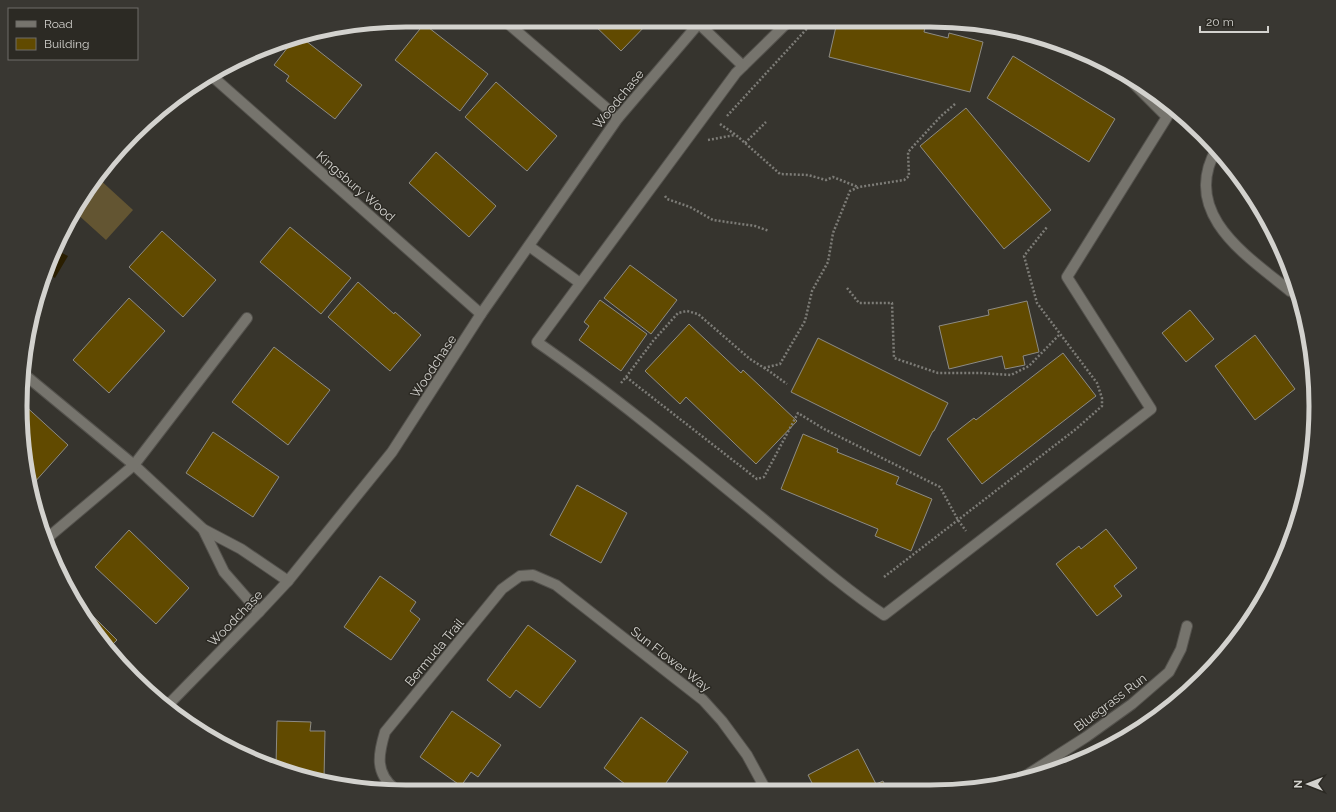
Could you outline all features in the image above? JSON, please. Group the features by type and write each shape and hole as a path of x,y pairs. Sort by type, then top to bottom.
{"street":[{"path":"512,27 618,118"},
{"name":"Woodchase","path":"170,703 288,581 392,452 481,314 618,118 696,27"},
{"path":"703,27 743,66"},
{"path":"783,27 736,73 537,342 579,371 724,487 859,598 884,615 1151,409 1067,277 1167,117 1143,93"},
{"name":"Kingsbury Wood","path":"215,79 481,314"},
{"path":"1214,155 1208,166 1206,184 1207,200 1213,215 1221,229 1245,255 1291,292"},
{"path":"529,246 580,283"},
{"path":"50,536 134,465 247,318"},
{"path":"28,378 134,465 203,529 241,549 288,581"},
{"path":"203,529 224,572 259,612"},
{"name":"Bermuda Trail","path":"390,784 380,770 379,765 381,743 385,732 502,589 520,576 533,575"},
{"name":"Sun Flower Way","path":"533,575 556,585 703,700 722,721 747,755 763,785"},
{"name":"Bluegrass Run","path":"1034,770 1086,737 1132,704 1169,672 1181,649 1188,626"}],"path":[{"path":"716,129 808,27"},
{"path":"764,368 780,364 805,321 812,291 828,262 833,233 850,191 859,187 904,180 910,176 908,152 955,104"},
{"path":"745,143 766,122"},
{"path":"720,124 736,135 780,174 808,175 826,180 834,177 859,187"},
{"path":"711,134 706,140 736,135"},
{"path":"664,195 667,199 690,207 714,220 755,226 769,231"},
{"path":"884,577 1076,429 1102,406 1102,398 1097,383 1037,303 1024,256 1047,227"},
{"path":"847,288 860,303 892,303 894,358 938,374 1011,375 1029,366 1060,334"},
{"path":"619,385 653,341 678,313 687,311 698,314 750,359 787,384"},
{"path":"626,377 757,479 764,477 798,413 824,429 940,487 958,520 976,544"}],"shaded area":[{"path":"101,181 133,210 106,240 79,215"},
{"path":"60,252 68,256 55,278 50,276"}],"building":[{"path":"422,27 428,27 488,74 460,111 395,60"},
{"path":"596,27 644,27 621,51"},
{"path":"836,27 925,27 924,32 948,38 949,33 983,42 970,92 829,57"},
{"path":"306,41 362,85 335,119 286,81 289,76 274,65 289,45"},
{"path":"1013,56 1115,119 1089,162 987,98"},
{"path":"496,82 557,136 527,171 465,117"},
{"path":"966,108 1051,210 1004,249 920,146"},
{"path":"436,152 496,206 469,237 409,183"},
{"path":"290,227 351,278 321,314 260,262"},
{"path":"162,231 216,280 183,317 129,267"},
{"path":"630,265 677,300 651,334 604,298"},
{"path":"358,282 394,314 395,312 421,335 390,371 328,317"},
{"path":"129,298 165,331 109,393 73,360"},
{"path":"600,300 647,334 621,371 579,340 589,326 584,322"},
{"path":"1027,301 1039,352 1023,356 1025,365 1005,369 1002,356 949,369 939,326 989,315 988,310"},
{"path":"1190,310 1214,339 1186,362 1162,333"},
{"path":"689,324 741,373 743,370 797,421 756,464 686,397 680,404 645,371"},
{"path":"1255,335 1295,389 1255,420 1215,366"},
{"path":"818,338 948,403 920,456 791,392"},
{"path":"274,347 330,390 288,445 232,402"},
{"path":"1063,353 1096,396 982,484 947,439 974,418 976,420"},
{"path":"27,408 68,445 35,482 30,455"},
{"path":"213,432 279,477 253,517 186,473"},
{"path":"803,434 838,449 837,452 899,477 896,484 932,499 911,551 875,536 878,529 781,489"},
{"path":"577,485 627,513 601,563 550,535"},
{"path":"1106,529 1137,568 1114,586 1122,596 1097,616 1056,564 1079,546 1081,549"},
{"path":"129,530 189,588 156,624 95,567"},
{"path":"380,576 416,602 410,611 420,619 391,660 344,627"},
{"path":"86,609 117,640 112,645"},
{"path":"528,625 576,661 540,708 516,690 510,698 487,680"},
{"path":"452,711 501,745 478,777 471,772 462,785 420,757"},
{"path":"641,717 688,752 665,785 626,785 604,768"},
{"path":"277,721 311,722 310,731 325,731 324,776 276,762"},
{"path":"858,749 876,784 883,781 885,785 813,785 808,775"}]}
